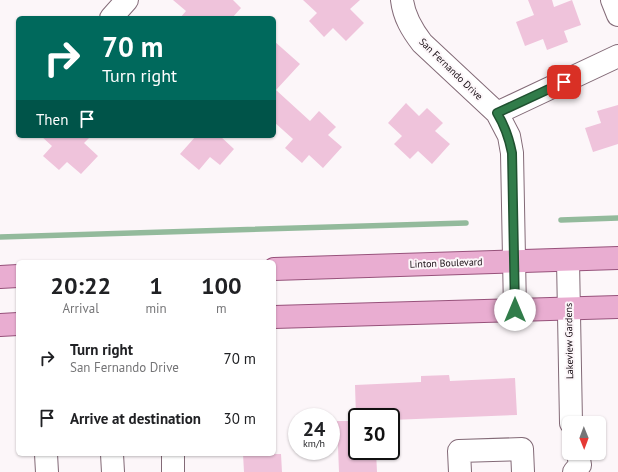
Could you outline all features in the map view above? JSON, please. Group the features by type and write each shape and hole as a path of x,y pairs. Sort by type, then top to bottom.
{"main road":[{"name":"Linton Boulevard","path":"276,269 618,258"},
{"path":"0,277 16,276"},
{"path":"276,317 618,307"},
{"path":"0,325 16,324"}],"street":[{"path":"113,16 127,0"},
{"name":"San Fernando Drive","path":"402,0 407,21 422,43 497,113 509,136 512,153 515,310"},
{"path":"612,0 618,15"},
{"path":"497,113 618,56"},
{"name":"Lakeview Gardens","path":"568,260 571,416"},
{"path":"460,472 459,451 522,449 523,472"},
{"path":"46,456 47,472"},
{"path":"112,456 113,472"},
{"path":"173,456 173,472"},
{"path":"574,472 580,465 579,460"}],"building":[{"path":"173,0 233,0 241,8 234,16 182,16 186,11"},
{"path":"303,0 360,0 350,9 364,23 346,41 333,28 324,37 309,21 317,13"},
{"path":"528,0 552,0 554,7 572,0 581,25 564,31 568,42 547,50 543,39 525,46 516,22 534,15"},
{"path":"276,43 300,64 276,90"},
{"path":"276,90 310,121 319,111 336,127 328,135 342,147 323,168 309,155 302,163 285,148 293,139 276,124"},
{"path":"406,103 419,116 427,108 443,123 435,131 450,144 432,164 418,151 410,159 394,144 402,136 388,123"},
{"path":"618,105 618,144 593,152 585,128 601,123 597,111"},
{"path":"43,138 89,138 84,143 98,156 81,174 67,162 59,170 43,156 52,146"},
{"path":"194,138 222,138 234,149 220,165 210,157 199,170 180,154"},
{"path":"449,375 450,381 515,378 517,415 400,420 400,408 356,408 355,385 421,382 421,376"},
{"path":"340,421 348,421 348,460 376,460 377,472 339,472"},
{"path":"276,454 281,454 282,472 244,472 243,456 276,456"}],"waterway":[{"path":"561,220 618,218"},
{"path":"0,237 466,223"}],"route":[{"path":"515,310 512,153 509,136 497,113 564,82"}]}
